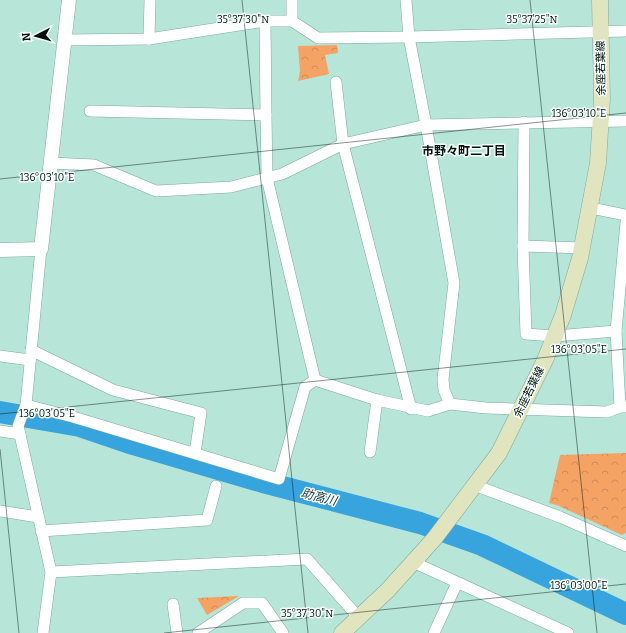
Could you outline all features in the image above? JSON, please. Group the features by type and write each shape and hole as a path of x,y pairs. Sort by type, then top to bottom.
{"main road":[{"name":"余座若葉線","path":"342,633 359,618 434,539 445,522 499,453 521,410 555,336 563,315 582,248 591,208 598,163 600,122 600,0"}],"street":[{"path":"42,633 51,572 19,430 25,407 41,249 66,40 69,0"},
{"path":"149,39 150,0"},
{"path":"292,0 292,21"},
{"path":"406,0 409,37 454,283 443,379 444,390 450,404"},
{"path":"66,40 149,39 265,21 292,21 318,38 626,31"},
{"path":"265,21 267,178 315,380"},
{"path":"336,82 343,144 411,409"},
{"path":"90,110 266,115"},
{"path":"51,163 94,165 156,191 230,187 282,174 343,144 426,125 524,122 626,122"},
{"path":"524,122 523,246 526,334 555,336 616,332"},
{"path":"591,208 626,216"},
{"path":"315,380 377,400 411,409 428,411 450,404 521,410 607,412 623,407 616,332 626,222"},
{"path":"523,246 582,248"},
{"path":"0,250 41,249"},
{"path":"0,356 30,355 113,390 201,413 195,454"},
{"path":"25,407 73,417 279,479 305,387 315,380"},
{"path":"370,452 377,400"},
{"path":"0,431 19,430"},
{"path":"474,485 560,517 626,546"},
{"path":"41,531 207,520 216,486"},
{"path":"0,511 38,518"},
{"path":"51,572 307,559 359,618"},
{"path":"413,562 568,633"},
{"path":"434,633 457,583"},
{"path":"198,633 243,602 262,603 283,633"},
{"path":"173,604 177,633"}],"green space":[{"path":"337,45 338,53 325,55 329,74 298,81 300,71 298,46"},
{"path":"626,453 626,533 622,535 559,506 549,503 560,455"},
{"path":"239,596 207,615 197,598"}],"waterway":[{"name":"助高川","path":"0,412 80,426 133,444 263,482 420,523 482,545 626,614"}],"district":[{"name":"市野々町二丁目","path":"464,151"}]}
